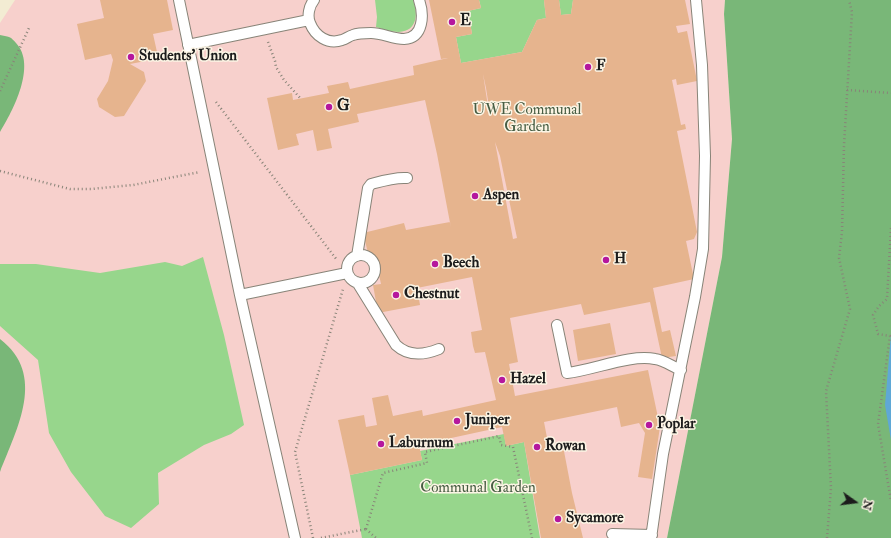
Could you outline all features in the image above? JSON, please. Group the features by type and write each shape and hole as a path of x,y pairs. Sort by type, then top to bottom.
{"lane":[{"path":"178,0 240,295 295,538"},
{"path":"314,0 309,12 309,20 312,28 317,35 325,40 333,41 342,40 352,35 371,33 405,39 412,37 419,31 422,22 422,8 419,0"},
{"path":"612,534 651,536 663,454 699,275 704,232 706,156 702,65 696,0"},
{"path":"188,45 309,20"},
{"path":"357,256 368,188 370,184 407,178"},
{"path":"357,282 362,283 370,279 374,271 373,262 362,255 353,257 348,264 347,273 357,282 396,346 402,350 415,354 431,352 439,349"},
{"path":"240,295 347,273"},
{"path":"557,326 567,373 582,371 641,357 657,359 681,370"}],"path":[{"path":"827,538 831,488 826,391 850,309 838,258 842,232 847,90 852,12 849,0"},
{"path":"0,91 29,28"},
{"path":"261,30 271,48 276,67 284,80 301,99"},
{"path":"847,90 891,93"},
{"path":"0,171 70,189 91,189 133,184 214,169"},
{"path":"891,228 887,299 879,306 873,315 878,334 890,336 878,424 891,501"},
{"path":"366,529 383,473 427,463 425,452 500,436 501,445 513,447 532,538"},
{"path":"321,538 366,529"},
{"path":"366,529 376,538"}],"shaded area":[{"path":"15,0 725,0 724,14 732,139 722,257 667,538 0,538 0,23"}],"green space":[{"path":"375,0 413,0 416,16 413,25 405,31 399,32 376,27 377,17"},
{"name":"UWE Communal Garden","path":"479,0 544,0 546,18 537,20 522,52 461,63 456,37 472,34 468,11 481,8"},
{"path":"559,0 573,0 571,14 561,15"},
{"path":"725,0 891,0 891,538 667,538 722,257 732,139 724,14"},
{"path":"0,35 10,37 22,52 24,75 21,88 11,112 0,132"},
{"path":"203,257 224,335 244,425 231,434 204,445 158,473 159,504 131,528 105,516 71,472 49,433 38,360 0,326 0,264 36,264 100,273 165,262 182,266"},
{"path":"0,339 14,353 22,369 25,385 24,402 20,420 0,472"},
{"name":"Communal Garden","path":"504,434 506,446 524,442 540,538 362,538 350,475 422,460 420,451"}],"water":[{"path":"891,334 891,440 885,405"}],"building":[{"name":"Students' Union","path":"100,0 167,0 173,30 153,34 157,52 149,53 151,60 130,64 144,72 146,81 124,116 115,117 99,107 97,99 108,81 113,60 111,54 85,60 77,24 104,18"},
{"path":"429,0 479,0 481,8 468,11 472,34 456,37 461,63 522,52 537,20 546,18 544,0 559,0 561,15 571,14 573,0 685,0 690,24 676,26 678,33 687,31 697,81 677,85 676,79 672,80 681,125 685,124 686,129 677,131 697,232 694,239 686,241 694,279 653,288 662,332 670,330 676,356 662,358 650,302 584,315 581,304 510,318 518,362 509,364 515,396 648,370 660,427 652,479 638,477 645,433 639,423 621,427 617,407 544,422 549,448 563,446 583,538 541,538 524,442 506,446 502,427 419,445 422,460 350,475 338,420 364,415 366,427 377,425 372,398 388,395 393,416 422,410 423,416 496,400 485,352 475,353 473,346 471,332 482,330 472,277 417,288 420,305 378,313 373,285 381,284 375,256 369,257 363,233 404,223 406,230 450,222 425,100 357,114 359,122 328,129 332,148 317,151 313,130 296,134 299,145 278,150 267,98 292,93 293,100 329,93 327,86 348,82 350,89 414,75 413,66 448,58 441,59","holes":["483,74 486,88 490,113 489,113","495,142 500,156 517,238 513,239"]},
{"path":"610,323 616,354 578,361 573,330"}],"place":[{"name":"E","path":"452,22"},
{"name":"Students' Union","path":"131,57"},
{"name":"F","path":"588,67"},
{"name":"G","path":"329,107"},
{"name":"Aspen","path":"475,196"},
{"name":"H","path":"606,260"},
{"name":"Beech","path":"435,264"},
{"name":"Chestnut","path":"396,295"},
{"name":"Hazel","path":"502,380"},
{"name":"Juniper","path":"457,421"},
{"name":"Poplar","path":"649,425"},
{"name":"Laburnum","path":"381,444"},
{"name":"Rowan","path":"537,447"},
{"name":"Sycamore","path":"558,519"}]}
